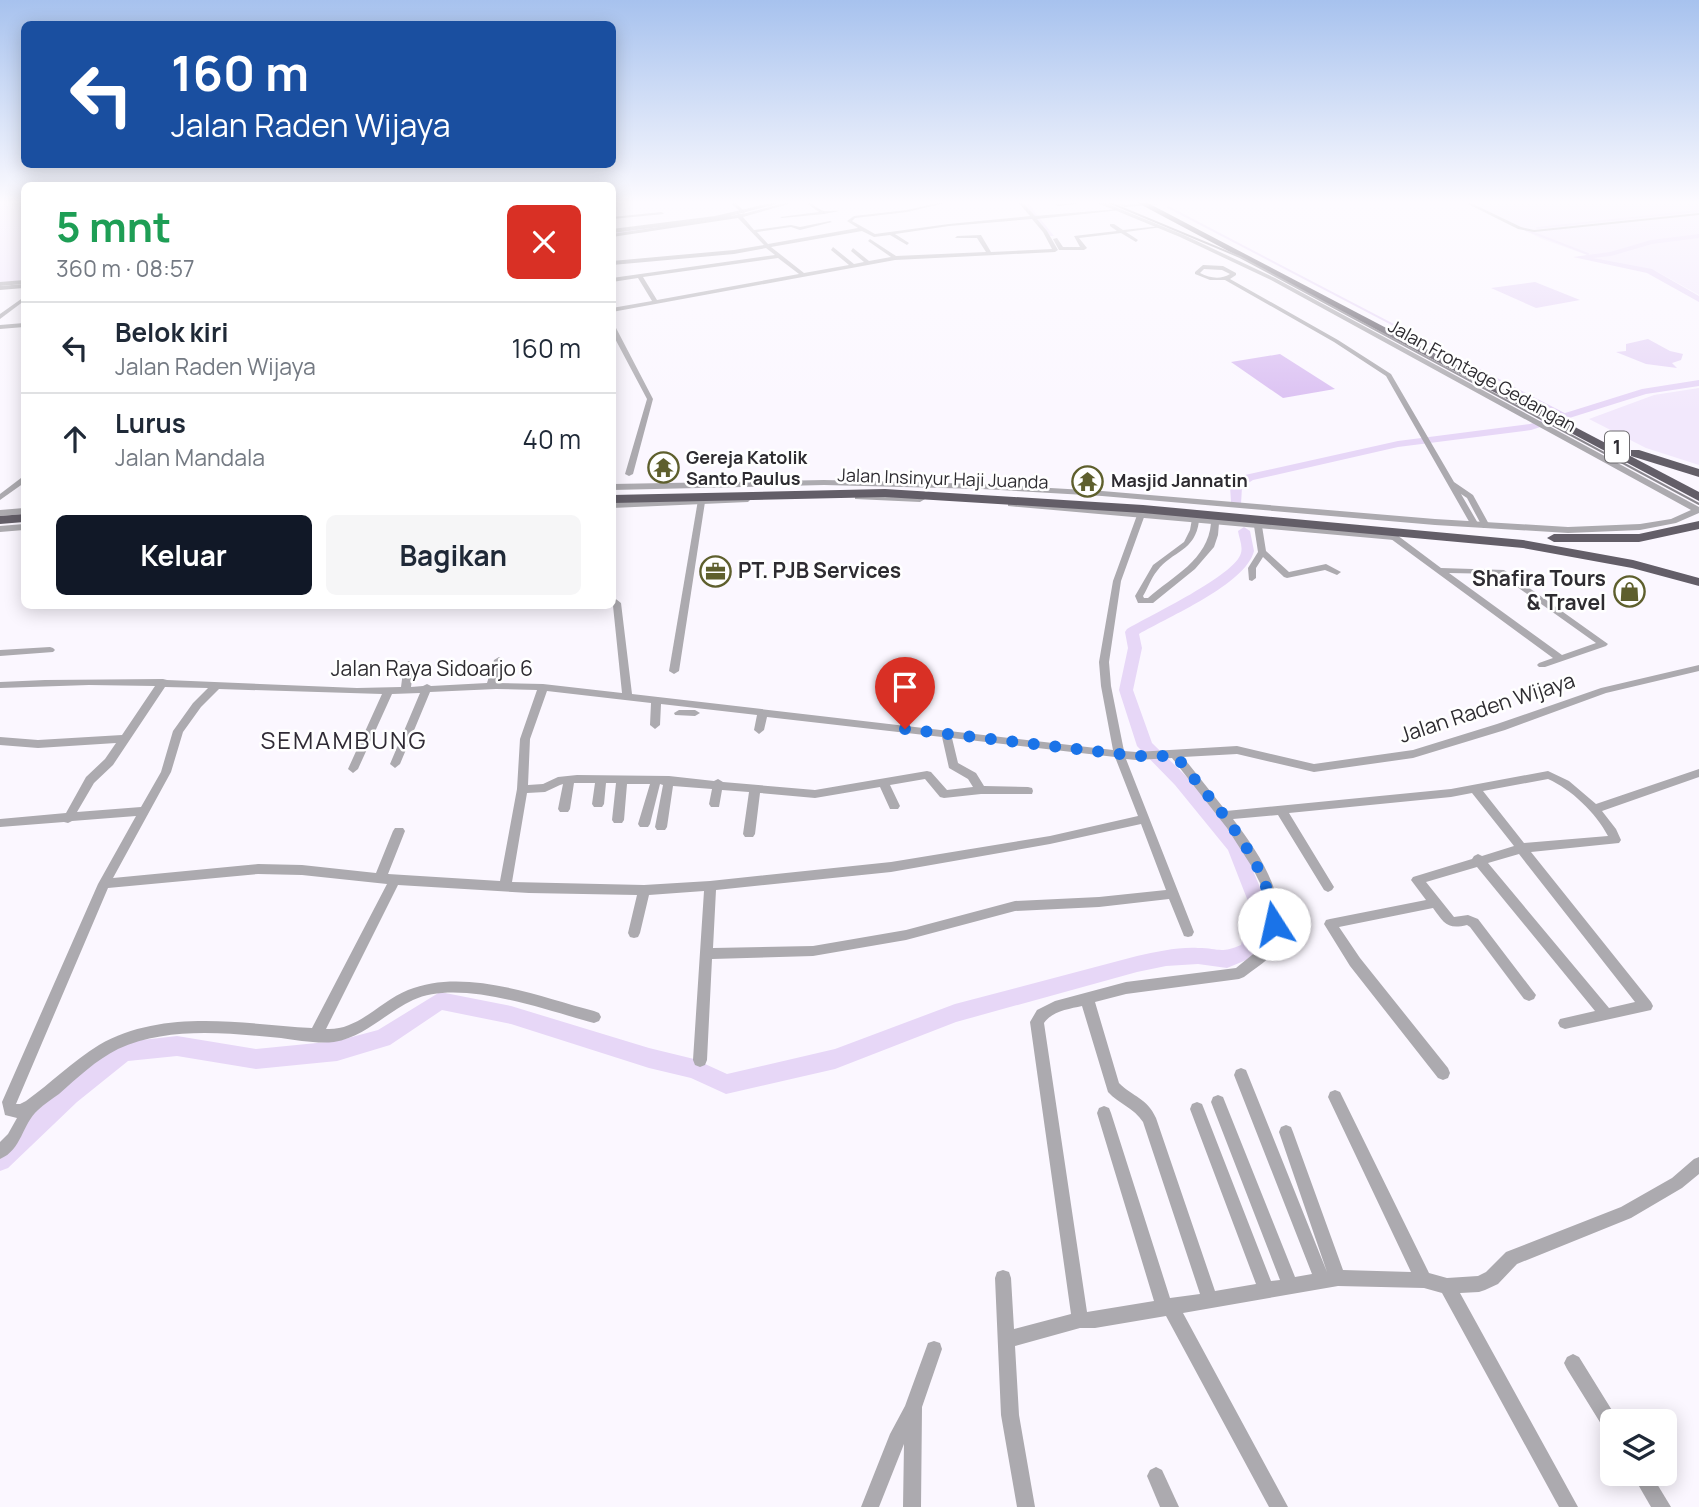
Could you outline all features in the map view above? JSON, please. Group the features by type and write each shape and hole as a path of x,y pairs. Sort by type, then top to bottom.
{"highway":[{"name":"1","path":"1275,272 1658,475 1698,503"},
{"name":"1","path":"1554,421 1677,467"},
{"path":"1658,475 1651,470 1652,466 1677,467 1699,474"},
{"name":"Jalan Insinyur Haji Juanda","path":"616,493 875,486 1057,497 1220,513 1548,553 1614,566 1699,588"},
{"name":"Jalan Insinyur Haji Juanda","path":"616,499 924,494 1057,497 1143,513 1174,516 1220,513"},
{"path":"1282,514 1565,539 1639,538 1699,525"},
{"name":"Jalan Insinyur Haji Juanda","path":"1257,518 1282,514 1337,514"},
{"path":"0,525 21,522"},
{"path":"1399,536 1523,544 1633,564 1699,582"}],"street":[{"path":"617,272 620,279"},
{"path":"616,280 673,272"},
{"path":"755,272 763,281"},
{"path":"800,272 803,275"},
{"path":"616,309 818,272"},
{"path":"1200,272 1205,277 1226,279 1381,368 1393,380 1475,525"},
{"path":"1226,279 1234,274 1231,272"},
{"name":"Jalan Frontage Gedangan","path":"1258,272 1529,420 1554,421 1698,503"},
{"path":"640,277 655,301"},
{"path":"736,277 741,285"},
{"path":"0,317 21,301"},
{"path":"0,327 21,325"},
{"path":"616,334 650,399 629,474"},
{"path":"0,498 21,482"},
{"name":"Jalan Insinyur Haji Juanda","path":"616,487 853,482 1057,497"},
{"path":"1452,484 1467,492 1486,526"},
{"name":"Jalan Insinyur Haji Juanda","path":"616,505 795,496 975,501 1143,513"},
{"path":"674,671 701,502"},
{"name":"Jalan Insinyur Haji Juanda","path":"1174,516 1195,521 1220,513 1237,525 1257,518 1337,514 1486,526 1598,530 1673,521 1698,503"},
{"path":"0,513 21,511"},
{"path":"1143,513 1117,581 1104,662 1119,753 1188,932"},
{"path":"1195,521 1193,534 1187,545 1154,568 1139,596 1143,602 1150,601 1207,552 1214,541 1220,513"},
{"path":"1257,518 1262,552 1284,574 1326,567 1337,572"},
{"path":"1399,536 1560,658"},
{"path":"1252,578 1252,568 1262,552"},
{"path":"1442,570 1501,572 1603,644 1542,665"},
{"path":"616,602 627,696"},
{"path":"0,653 50,650"},
{"path":"492,684 499,660"},
{"path":"406,689 409,664"},
{"name":"Jalan Raden Wijaya","path":"946,733 1136,756 1172,756 1237,750 1314,768 1399,758 1501,727 1604,690 1699,668"},
{"path":"68,819 90,780 108,762 163,682"},
{"name":"Jalan Raya Sidoarjo 6","path":"1,685 163,682 389,690 492,684 627,696 661,700 692,708 764,712 946,733"},
{"path":"217,685 197,705 178,731 166,772 143,811 9,1102 13,1111 31,1106 95,1056 142,1034 170,1027 332,1036 358,1029 410,995 440,987 482,988 594,1017"},
{"path":"395,764 428,687"},
{"path":"505,886 522,789 525,739 543,687"},
{"path":"353,769 389,690"},
{"path":"654,725 655,713 661,700"},
{"path":"759,730 764,712"},
{"path":"946,733 953,765 972,776 981,790"},
{"path":"0,741 38,744 122,739"},
{"path":"1080,1320 1037,1022 1042,1014 1055,1007 1126,988 1239,973 1269,949 1274,924 1272,901 1259,872 1222,816 1172,756"},
{"path":"1594,809 1699,773"},
{"path":"522,789 545,788 558,781 569,780 669,780 815,794 929,775 942,794 981,790 1028,791"},
{"path":"1222,816 1475,789 1552,775 1594,809 1615,836 1611,843 1524,848 1478,859 1417,880 1450,921 1456,923 1468,920 1474,923 1529,995"},
{"path":"564,809 569,780"},
{"path":"598,804 601,780"},
{"path":"618,821 622,780"},
{"path":"644,824 656,780"},
{"path":"661,827 669,780"},
{"path":"715,804 718,783"},
{"path":"884,783 894,806"},
{"path":"749,834 755,788"},
{"path":"1475,789 1646,1006 1565,1023"},
{"path":"0,822 68,819 143,811"},
{"path":"1282,811 1328,887"},
{"path":"111,883 258,869 505,886 644,890 710,886 891,867 1049,840 1144,819"},
{"path":"380,879 399,831"},
{"path":"1478,859 1606,1014"},
{"path":"316,1035 395,880"},
{"path":"700,1060 710,886"},
{"path":"634,933 644,890"},
{"path":"706,954 813,951 906,934 1015,905 1099,902 1173,894"},
{"path":"1435,903 1330,924 1356,962 1443,1073"},
{"path":"1087,999 1113,1087 1118,1094 1140,1104 1149,1118 1210,1300"},
{"path":"1241,1075 1330,1279"},
{"path":"1335,1097 1424,1280"},
{"path":"1218,1102 1290,1286"},
{"path":"0,1152 13,1139 31,1106"},
{"path":"1198,1109 1266,1290"},
{"path":"1104,1113 1167,1306 1279,1507"},
{"path":"1286,1132 1330,1279"},
{"path":"1008,1339 1080,1320 1095,1320 1330,1279 1424,1280 1447,1286 1479,1284 1492,1278 1512,1258 1626,1213 1677,1183 1699,1164"},
{"path":"1003,1278 1010,1415 1026,1507"},
{"path":"1447,1286 1569,1507"},
{"path":"870,1507 896,1440 913,1407 934,1349"},
{"path":"1573,1363 1601,1409"},
{"path":"912,1507 913,1407"},
{"path":"1156,1476 1170,1507"},
{"path":"1649,1486 1662,1507"}],"shaded area":[{"path":"0,272 21,272 21,280 0,283"},
{"path":"1658,272 1699,272 1699,295"},
{"path":"1535,282 1580,300 1536,308 1491,288"},
{"path":"1648,339 1670,351 1683,354 1681,360 1672,363 1677,368 1646,364 1616,352 1626,351 1626,344"},
{"path":"1280,354 1335,389 1283,398 1231,362"},
{"path":"1699,388 1699,465 1646,448 1589,419 1654,395"}],"waterway":[{"path":"1293,272 1568,416"},
{"path":"1651,272 1699,299"},
{"path":"1237,502 1236,486 1249,477 1398,444 1531,427 1645,391 1699,383"},
{"path":"0,1160 69,1095 124,1052 177,1046 256,1059 337,1051 383,1038 440,1001 511,1015 649,1058 694,1069 726,1084 835,1059 955,1013 1137,964 1166,958 1198,956 1227,960 1249,950 1260,909 1235,847 1181,781 1145,746 1126,690 1135,648 1132,632 1194,598 1238,567 1247,554 1244,531"}],"railway":[{"path":"1268,272 1699,504"}],"place":[{"name":"Gereja Katolik Santo Paulus","path":"663,468"},
{"name":"Masjid Jannatin","path":"1088,481"},
{"name":"PT. PJB Services","path":"715,571"},
{"name":"Shafira Tours & Travel","path":"1629,591"}],"district":[{"name":"SEMAMBUNG","path":"344,741"}],"route":[{"path":"905,729 1136,756 1176,756 1222,816 1259,872 1272,901 1274,924"}]}
